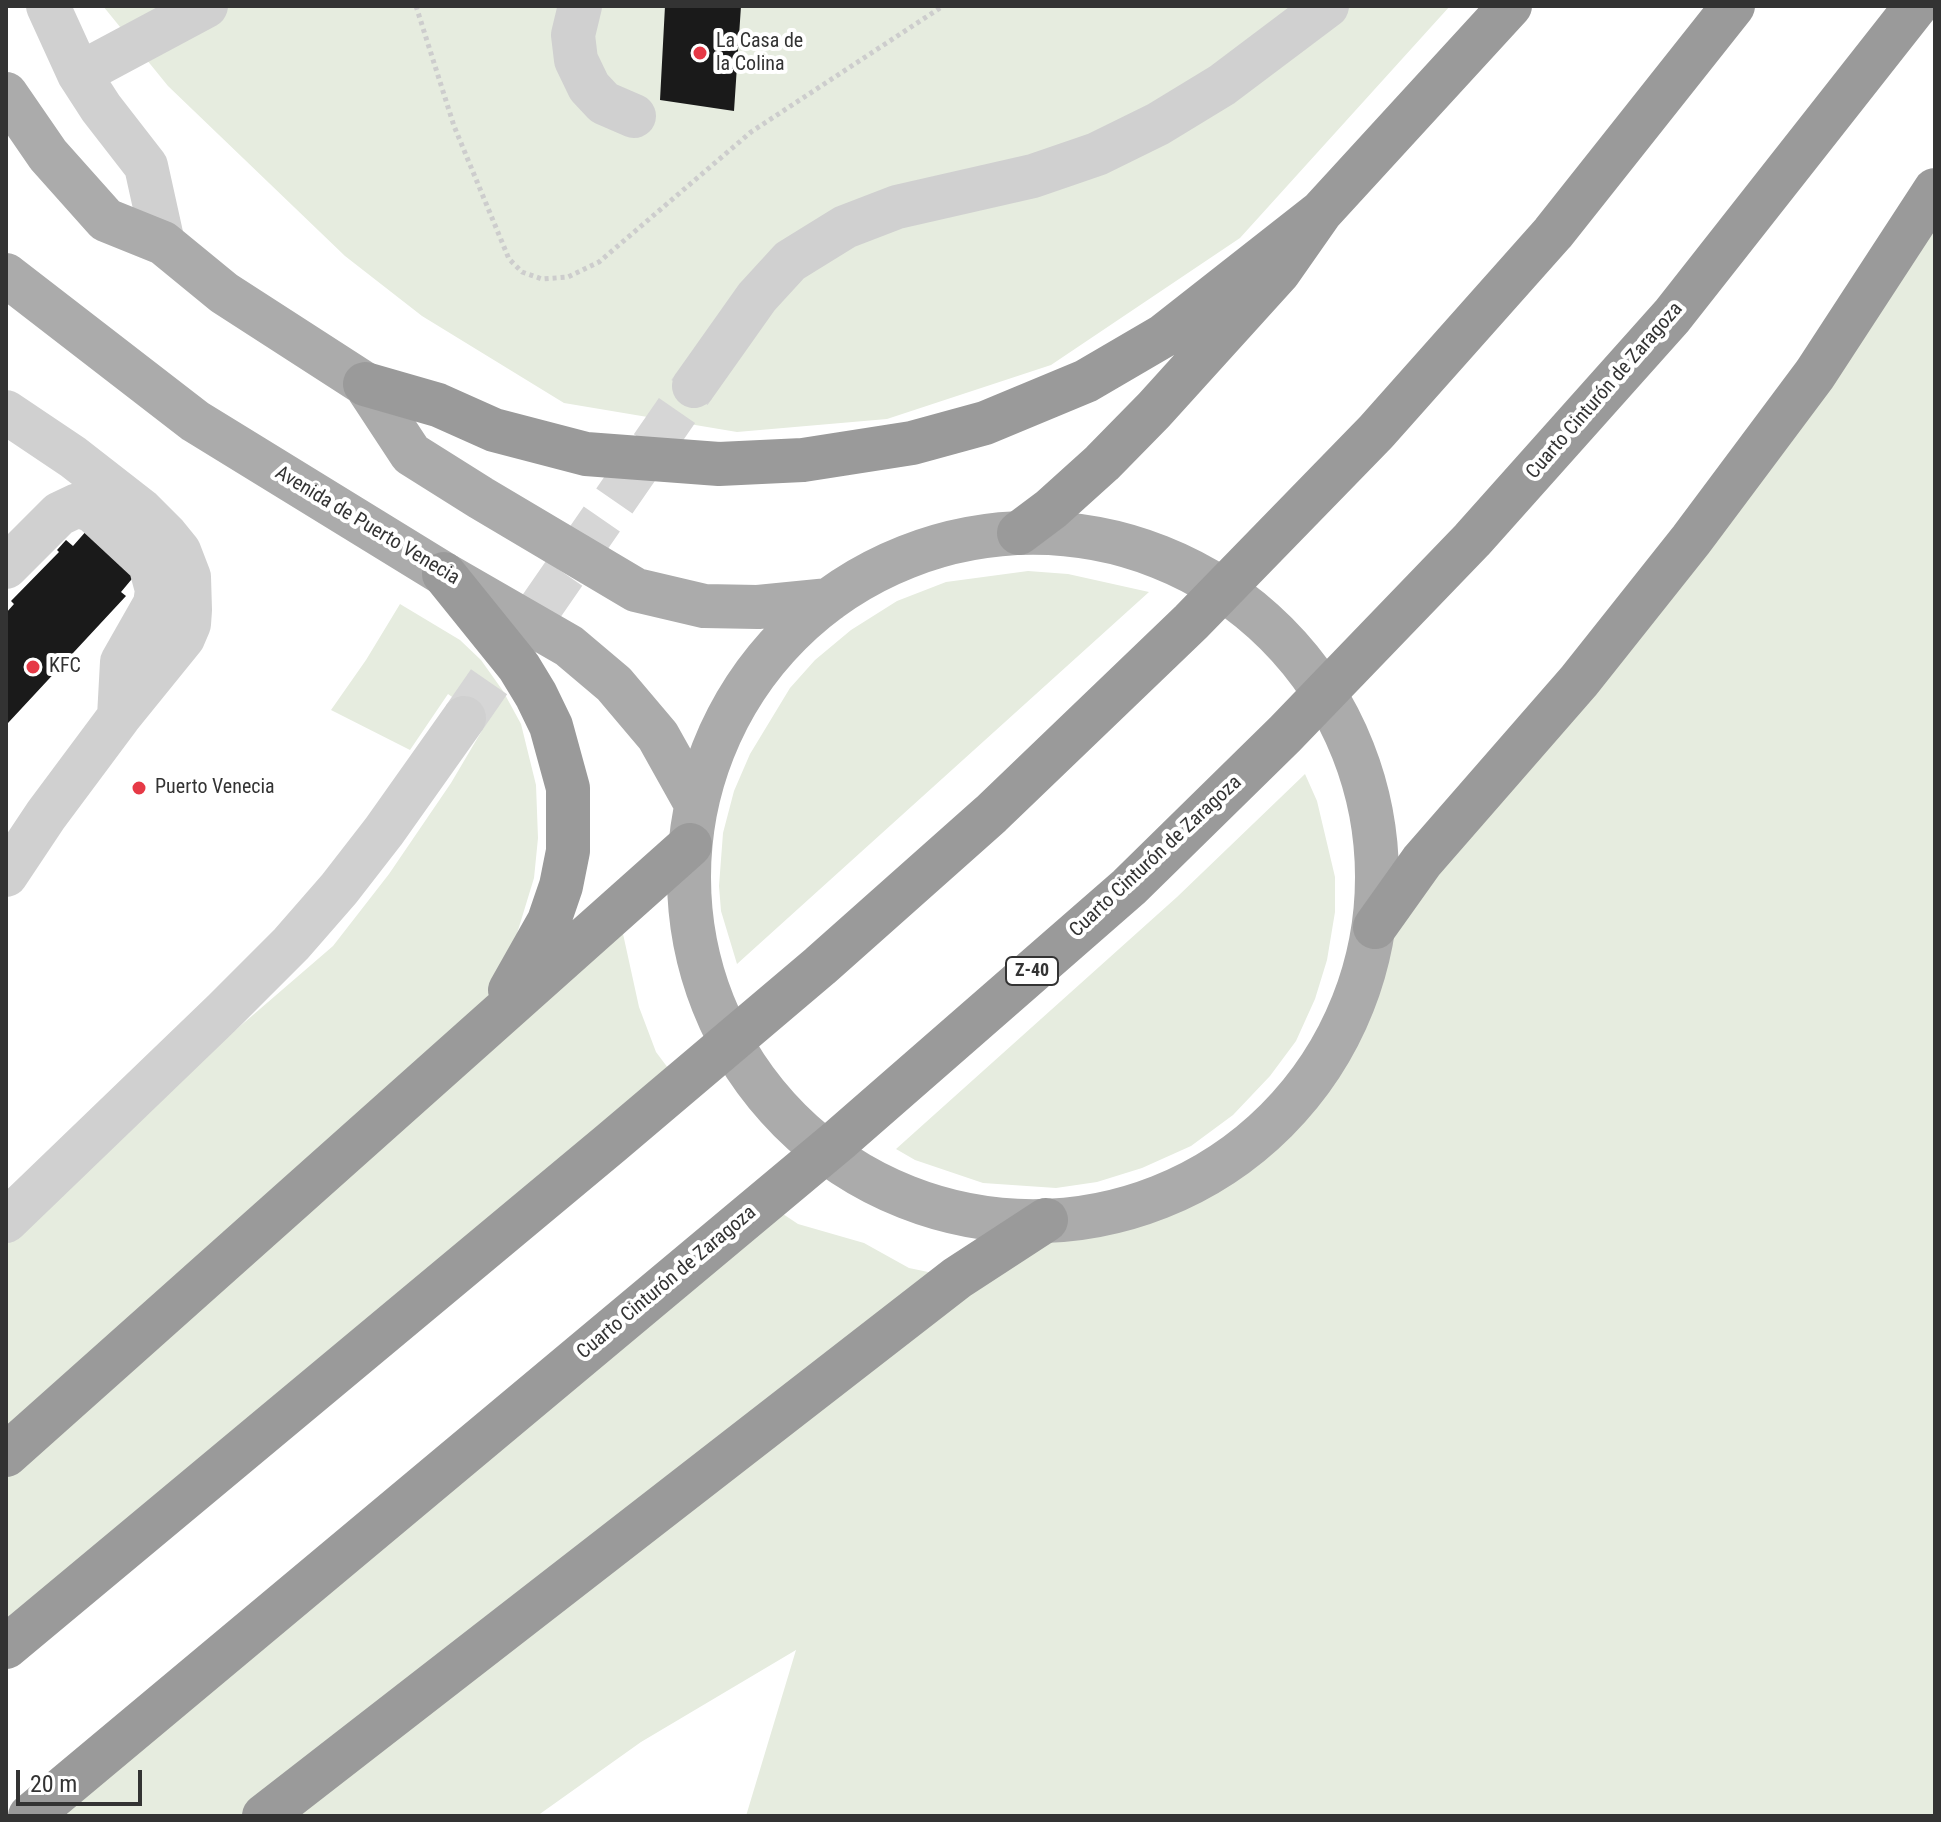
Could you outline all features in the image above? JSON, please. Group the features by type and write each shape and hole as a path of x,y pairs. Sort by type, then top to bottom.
{"highway":[{"path":"1019,533 1102,463 1154,410 1279,272 1321,212 1510,6"},
{"path":"6,1647 646,1114 820,966 1002,803 1191,622 1376,432 1553,233 1733,6"},
{"name":"Cuarto Cinturón de Zaragoza","path":"30,1816 839,1140 1129,887 1285,734 1514,493 1672,316 1916,6"},
{"path":"1375,927 1422,861 1569,692 1691,540 1815,374 1935,190"},
{"path":"365,384 438,405 494,430 586,454 719,464 803,460 912,443 985,423 1086,381 1163,336 1321,212"},
{"path":"444,574 519,667 536,695 551,726 568,788 568,851 561,886 534,951 490,1023"},
{"path":"6,1455 490,1023 693,825"},
{"path":"264,1816 957,1278 1046,1220"}],"main road":[{"path":"6,94 48,155 106,220 163,243 224,293 365,384 411,454 636,590 704,606 758,607 829,600"},
{"name":"Avenida de Puerto Venecia","path":"6,275 195,421 444,574 569,646 604,674 658,736 693,825"},
{"path":"1019,533 1105,540 1146,552 1188,569 1227,592 1263,621 1295,652 1337,715 1361,770 1374,822 1378,874 1375,927 1357,996 1334,1045 1303,1090 1267,1130 1224,1163 1177,1189 1126,1208 1046,1220 996,1219 947,1210 900,1194 852,1170 809,1138 770,1101 739,1058 715,1010 698,959 690,908 693,825 715,745 744,690 782,641 829,600 872,573 919,553 969,539 1019,533"}],"street":[{"path":"48,6 79,74 146,166 163,243"},
{"path":"79,74 206,6"},
{"path":"580,6 573,35 576,60 589,87 604,103 634,116"},
{"path":"694,386 747,309 790,261 845,227 897,207 1033,176 1097,154 1158,124 1222,85 1327,6"},
{"path":"6,412 73,457 141,510 173,543 189,577 190,610 189,624 183,638 119,717 6,875"},
{"path":"6,567 59,514 78,505 93,511 150,564 157,590 155,604 122,662 119,717"},
{"path":"6,1221 291,944 384,831 464,718"}],"shaded area":[{"path":"103,6 1450,6 1240,238 1051,365 887,419 737,432 564,403 422,316 345,256 168,86"},
{"path":"1935,190 1935,1816 746,1816 796,1650 641,1742 537,1816 30,1816 765,1202 798,1224 864,1243 909,1268 957,1278 1046,1220 1126,1208 1177,1189 1224,1163 1267,1130 1303,1090 1334,1045 1357,996 1375,927"},
{"path":"1028,571 1068,574 1149,592 737,964 721,911 719,886 723,833 734,791 750,754 790,688 815,660 851,630 897,601 946,582"},
{"path":"400,604 460,640 481,660 521,724 536,785 538,838 534,878 490,1022 618,911 639,1007 656,1052 680,1084 6,1647 6,1228 333,946 389,874 451,783 487,722 448,694 410,750 331,710"},
{"path":"1305,774 1317,801 1335,877 1335,912 1327,960 1315,999 1296,1041 1270,1076 1233,1115 1191,1146 1142,1168 1097,1182 1056,1188 983,1183 915,1160 896,1149 1177,897"}],"building":[{"name":"La Casa de la Colina","path":"665,6 741,6 734,111 660,100"},
{"name":"KFC","path":"88,529 136,574 121,592 126,596 8,723 6,613 14,604 11,601 59,552 57,550 66,540 73,546"}],"tunnel":[{"path":"464,718 694,386"}],"place":[{"name":"La Casa de la Colina","path":"700,53"},
{"name":"KFC","path":"33,667"},
{"name":"Puerto Venecia","path":"139,788"}]}
